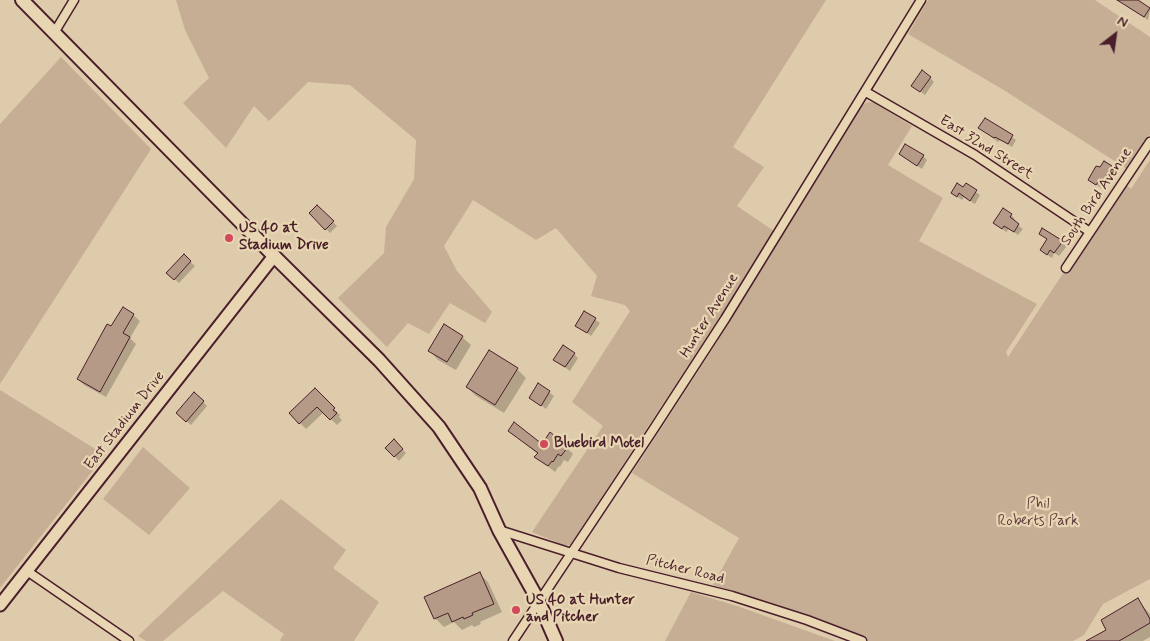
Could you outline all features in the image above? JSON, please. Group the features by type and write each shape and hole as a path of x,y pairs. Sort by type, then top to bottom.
{"main road":[{"path":"22,0 379,360 439,427 475,478 500,530 538,600 556,641"},
{"name":"East Stadium Drive","path":"0,605 274,256"}],"street":[{"path":"54,33 74,0"},
{"name":"Hunter Avenue","path":"513,641 538,600 653,430 725,319 921,0"},
{"name":"East 32nd Street","path":"866,92 975,155 1090,232"},
{"name":"South Bird Avenue","path":"1066,268 1150,142"},
{"name":"Pitcher Road","path":"500,530 619,568 732,596 807,620 862,641"},
{"path":"27,571 129,641"}],"green space":[{"path":"176,0 826,0 733,147 764,167 737,206 774,231 722,314 570,545 563,545 532,532 603,426 572,402 630,311 625,305 591,296 597,276 556,228 536,240 473,200 444,246 457,271 492,312 485,323 450,303 429,334 408,323 387,347 338,298 384,253 386,227 414,179 416,140 350,85 308,82 269,121 254,106 226,148 183,103 209,78 185,30"},
{"path":"928,0 1095,0 1150,37 1150,134 1127,169 1002,89 908,34"},
{"path":"61,57 151,149 0,384 0,124"},
{"name":"Phil Roberts Park","path":"868,102 874,103 912,126 888,165 943,198 919,241 1037,304 1006,352 1008,357 1123,182 1131,189 1150,160 1150,579 1103,604 1084,635 1073,641 862,641 830,629 832,624 713,585 739,538 632,473 707,358 863,105"},
{"path":"0,390 105,455 0,588"},
{"path":"143,447 190,488 149,535 103,499"},
{"path":"281,499 346,550 333,568 379,602 354,641 281,641 284,634 223,591 163,641 146,641 138,636"},
{"path":"691,592 737,606 835,641 665,641"}],"building":[{"path":"1117,0 1138,0 1150,8 1144,17"},
{"path":"922,70 931,77 920,92 911,86"},
{"path":"985,118 1013,135 1008,144 978,128"},
{"path":"905,144 924,155 917,166 899,154"},
{"path":"1104,161 1112,166 1106,175 1109,176 1105,182 1100,179 1096,185 1088,180 1096,166 1100,167"},
{"path":"957,183 963,187 966,183 977,190 970,201 959,193 957,197 951,193"},
{"path":"317,205 334,221 325,230 309,213"},
{"path":"1003,208 1012,214 1010,217 1019,224 1014,232 1004,226 1002,229 993,223"},
{"path":"1042,228 1063,241 1054,253 1050,250 1047,255 1040,250 1047,239 1039,234"},
{"path":"184,254 191,261 174,280 166,273"},
{"path":"123,307 134,314 123,333 130,337 100,392 77,379 107,324 111,326"},
{"path":"584,311 596,318 587,333 575,326"},
{"path":"444,324 463,336 447,362 428,351"},
{"path":"563,345 575,353 565,367 553,360"},
{"path":"489,350 518,368 495,405 466,387"},
{"path":"538,383 550,391 541,406 529,398"},
{"path":"315,388 335,408 333,410 337,413 330,420 317,407 299,424 289,413"},
{"path":"194,392 204,401 186,422 176,413"},
{"name":"Bluebird Motel","path":"514,422 542,444 550,432 568,447 561,456 558,454 548,466 534,457 538,453 508,431"},
{"path":"394,439 403,449 394,457 385,448"},
{"path":"480,572 494,604 472,613 473,615 464,619 463,617 452,622 448,613 434,619 424,597"},
{"path":"1138,598 1150,619 1150,623 1119,641 1086,641 1106,630 1101,620"}],"place":[{"name":"US 40 at Stadium Drive","path":"229,238"},
{"name":"Bluebird Motel","path":"544,444"},
{"name":"US 40 at Hunter and Pitcher","path":"516,610"}]}
